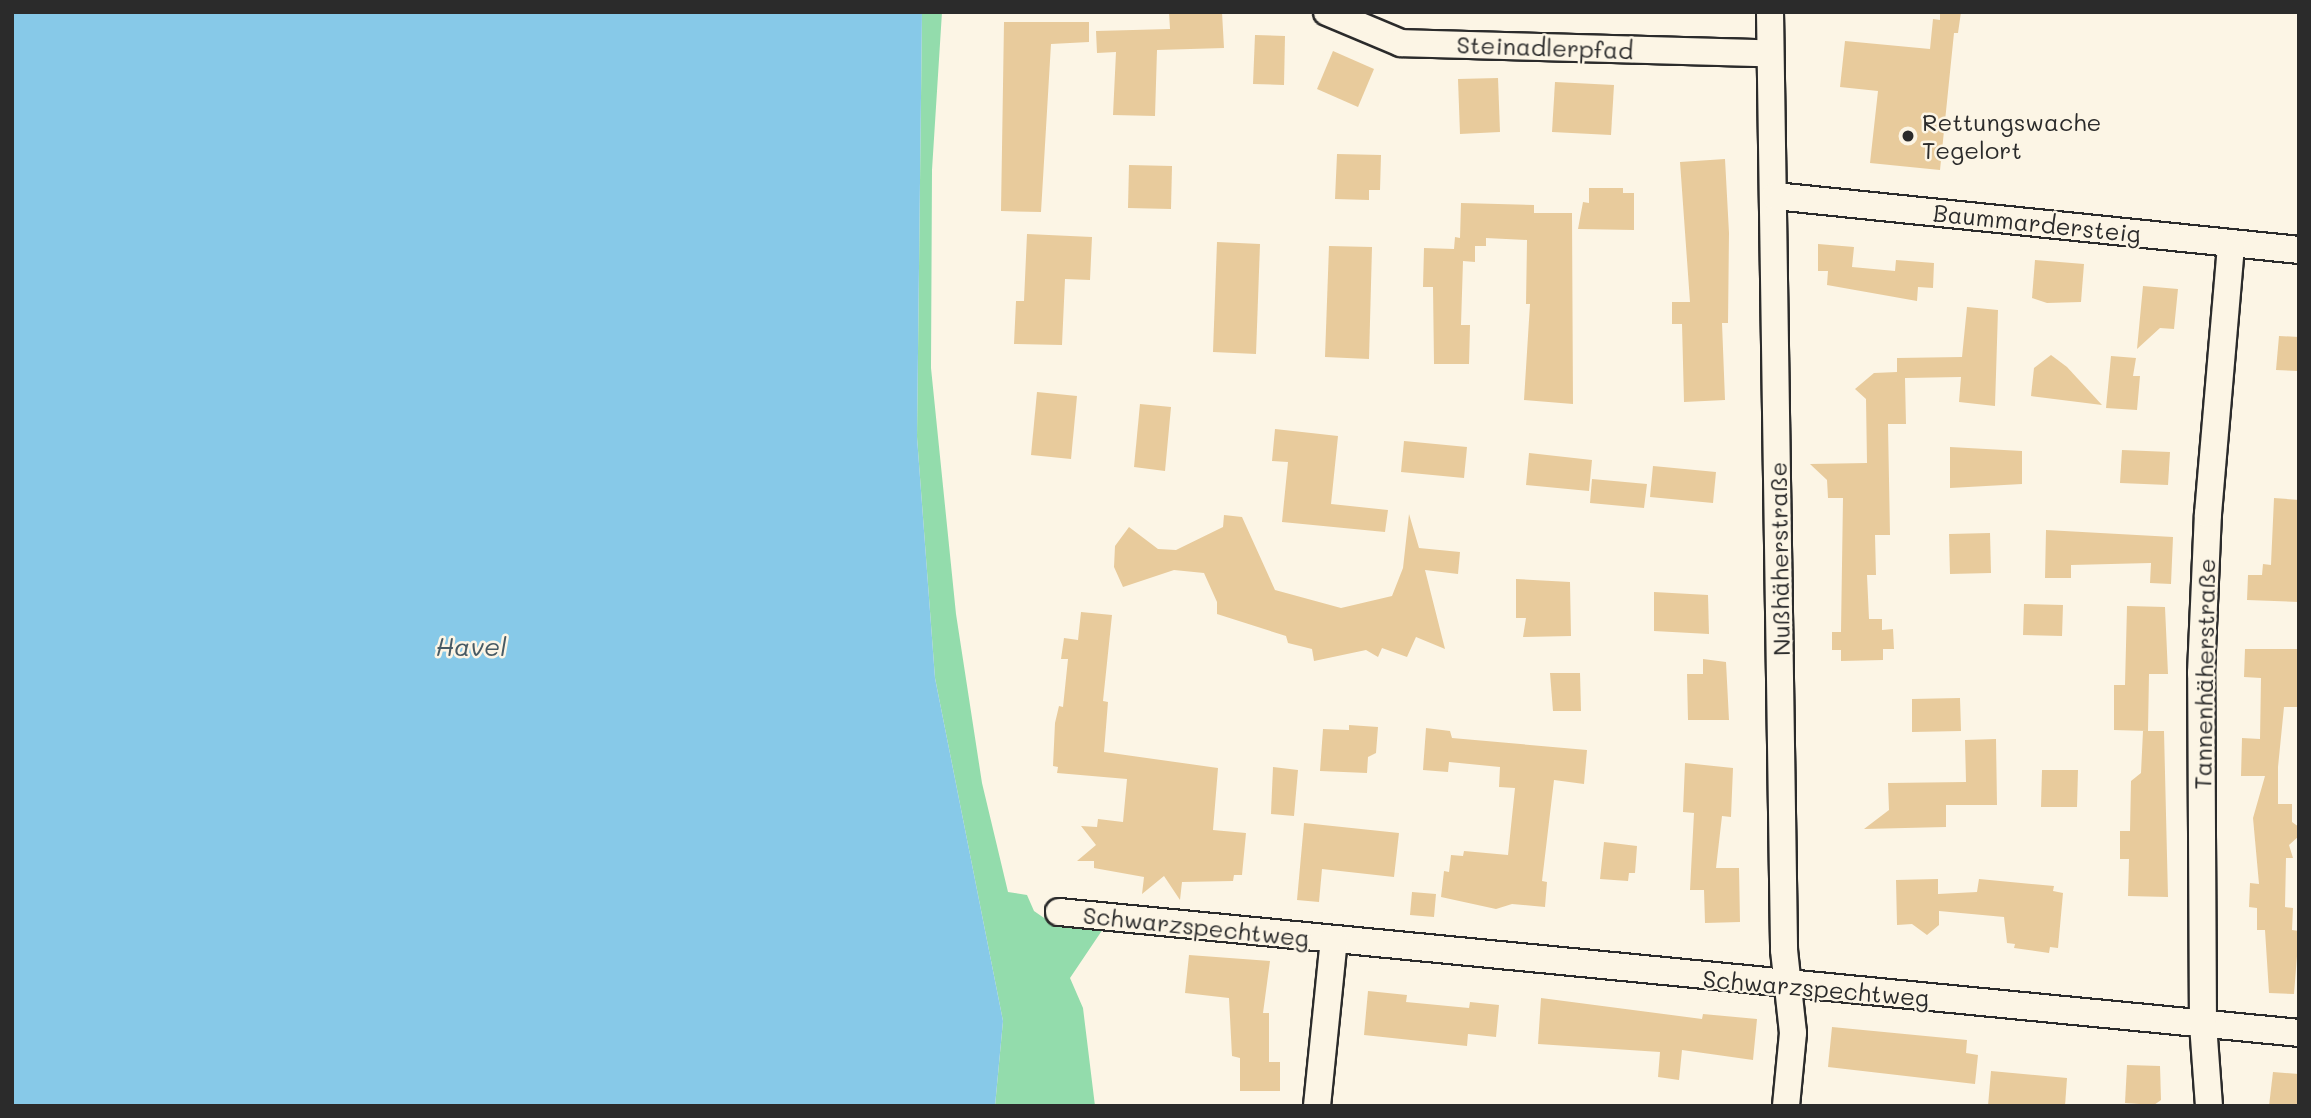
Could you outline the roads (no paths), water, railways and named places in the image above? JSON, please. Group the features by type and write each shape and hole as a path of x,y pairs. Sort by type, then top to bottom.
{"street":[{"name":"Steinadlerpfad","path":"1327,12 1401,43 1769,53"},
{"name":"Nußhäherstraße","path":"1770,12 1769,53 1776,196 1788,986 1793,1032 1786,1106"},
{"name":"Baummardersteig","path":"1776,196 2299,250"},
{"name":"Tannenhäherstraße","path":"2209,1106 2203,1024 2201,673 2208,514 2231,243"},
{"name":"Schwarzspechtweg","path":"1059,912 1788,986 2299,1033"},
{"name":"Schwarzspechtweg","path":"1317,1106 1334,940"}],"water":[{"name":"Havel","path":"12,12 922,12 917,437 935,678 1003,1021 995,1106 12,1106"}],"place":[{"name":"Rettungswache Tegelort","path":"1908,136"}]}
